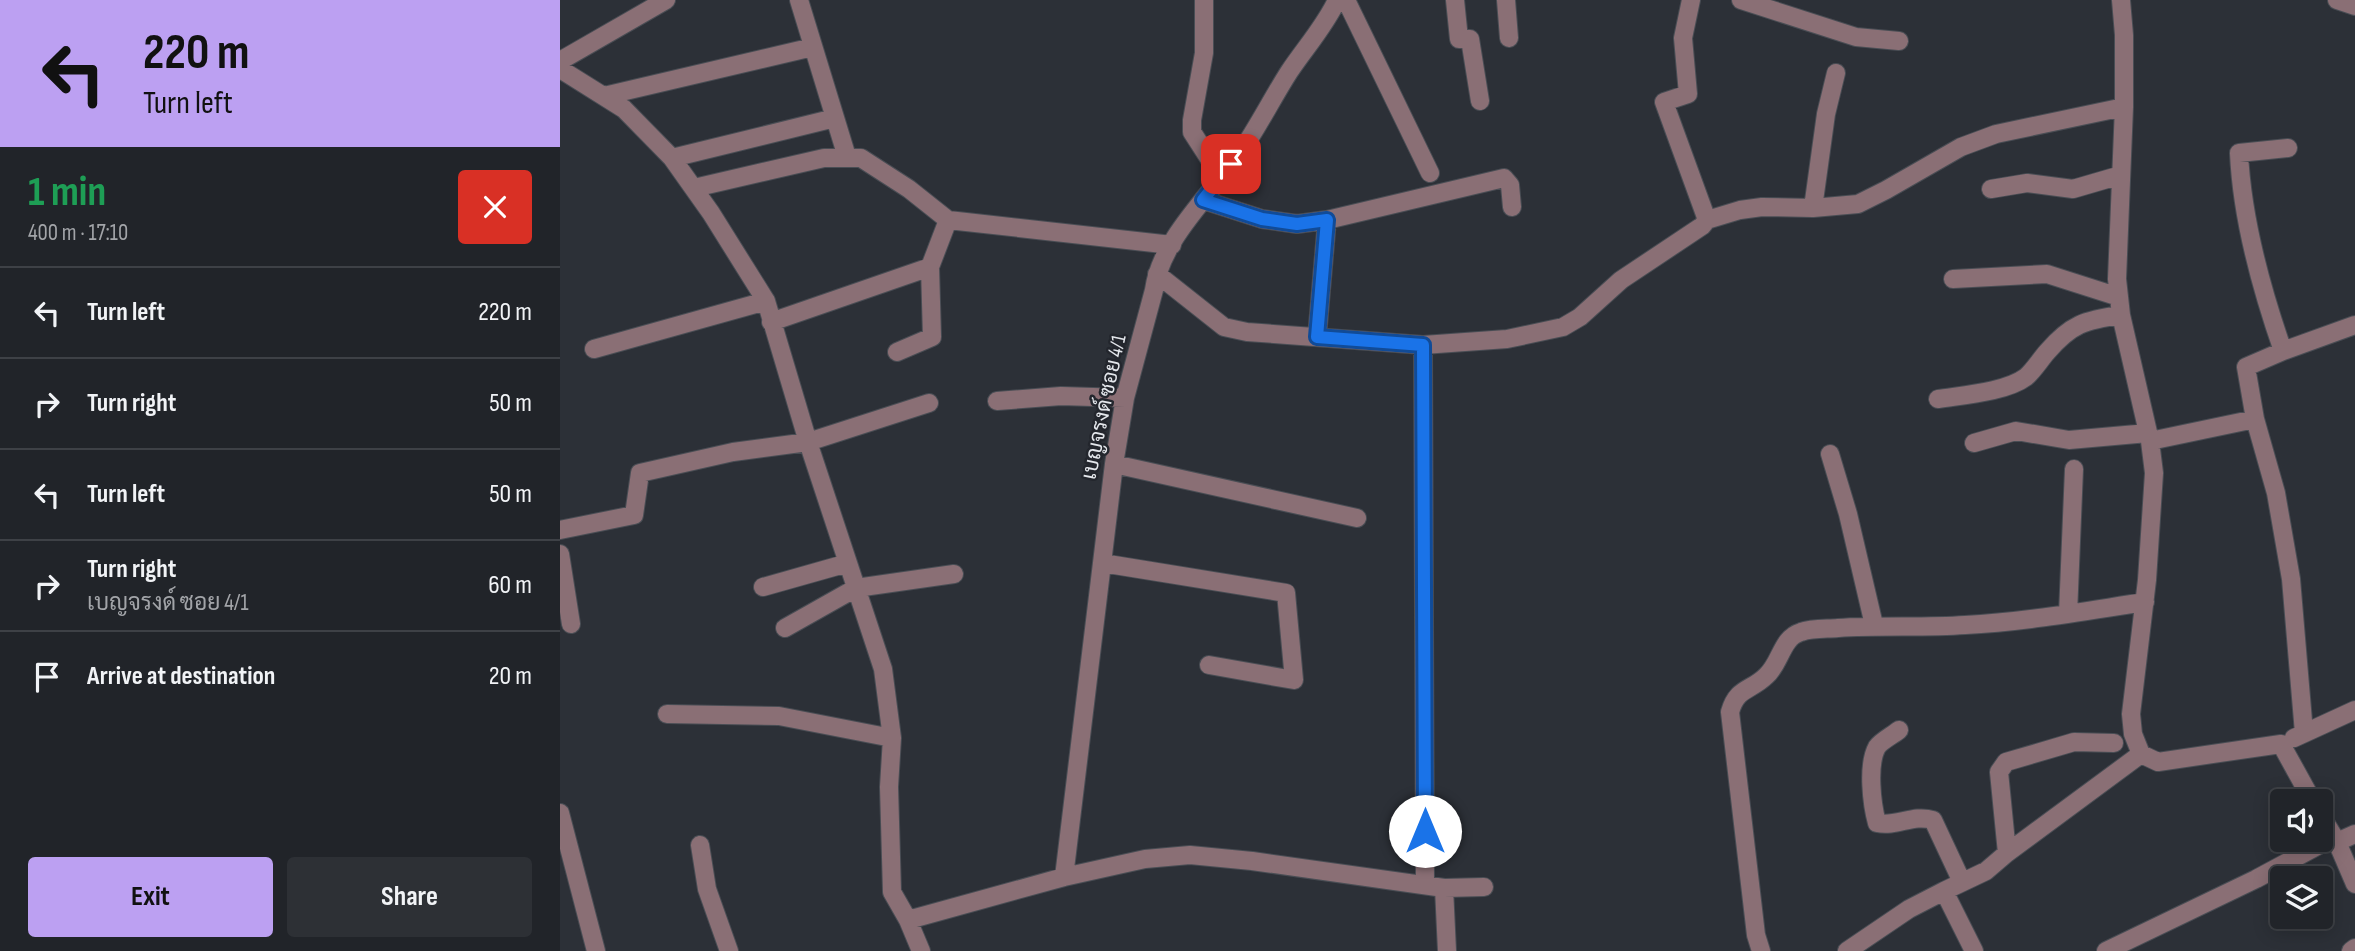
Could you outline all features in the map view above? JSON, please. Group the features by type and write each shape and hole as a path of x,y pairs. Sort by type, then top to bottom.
{"street":[{"path":"560,61 666,0"},
{"path":"799,0 847,157"},
{"path":"1204,0 1203,52 1192,132 1221,177"},
{"name":"เบญจรงด์ ซอย 4/1","path":"1064,877 1114,464 1125,398 1157,274 1172,245 1241,151 1288,73 1337,0"},
{"path":"1346,0 1430,173"},
{"path":"1455,0 1459,39 1470,38 1480,101"},
{"path":"1506,0 1510,38"},
{"path":"1691,0 1683,38 1688,94 1664,102 1707,219"},
{"path":"1741,0 1856,37 1899,41"},
{"path":"2121,0 2124,107 2119,297 2154,472 2145,602 2131,714 2133,734 2141,754 2158,762 2185,760 2281,744 2355,710"},
{"path":"2337,0 2355,6"},
{"path":"604,96 813,47"},
{"path":"560,69 624,110 672,158 766,301 808,442 883,669 892,737 889,787 892,892 921,951"},
{"path":"1813,208 1826,114 1836,73"},
{"path":"1157,274 1224,327 1247,332 1423,345 1507,339 1563,327 1580,317 1621,280 1702,226 1707,219 1762,207 1813,208 1858,204 1961,147 1996,134 2124,107"},
{"path":"672,158 835,118"},
{"path":"2283,351 2265,300 2254,250 2239,153 2288,148"},
{"path":"694,188 824,158 861,158 909,189 948,220 1172,245"},
{"path":"1991,190 2027,183 2073,189 2121,175"},
{"path":"1203,200 1262,219 1297,224 1327,220 1504,178 1510,185 1512,207"},
{"path":"897,352 932,337 930,267 948,220"},
{"path":"1317,337 1327,220"},
{"path":"771,322 930,267"},
{"path":"1953,279 2047,274 2119,297"},
{"path":"594,349 766,301"},
{"path":"1938,399 1995,389 2024,378 2061,336 2082,322 2121,315"},
{"path":"2304,733 2291,579 2276,492 2255,419 2246,367 2355,325"},
{"path":"1423,345 1425,885"},
{"path":"997,401 1061,396 1125,398"},
{"path":"560,530 634,514 640,473 733,452 808,442 929,403"},
{"path":"1974,443 2015,431 2069,440 2149,437 2255,419"},
{"path":"1830,454 1849,514 1874,625"},
{"path":"1114,464 1357,517"},
{"path":"2068,614 2074,469"},
{"path":"560,554 571,624"},
{"path":"763,587 848,563"},
{"path":"1102,563 1286,593 1294,680 1209,665"},
{"path":"785,628 856,588 954,574"},
{"path":"1761,951 1756,935 1730,712 1733,701 1747,687 1766,677 1778,662 1791,636 1802,631 1874,625 1965,625 2068,614 2145,602"},
{"path":"667,714 779,716 892,737"},
{"path":"1899,730 1878,746 1873,763 1873,808 1878,823 1889,826 1913,818 1933,820 1962,882"},
{"path":"2007,853 1999,772 2006,762 2074,742 2114,743"},
{"path":"2281,744 2307,789"},
{"path":"1847,951 1909,909 1986,871 2141,754"},
{"path":"560,813 594,945"},
{"path":"2333,834 2355,884"},
{"path":"2106,951 2336,839 2355,834"},
{"path":"700,845 706,889 729,951"},
{"path":"908,920 1064,877 1144,859 1190,855 1444,888 1484,887"},
{"path":"1444,888 1447,951"},
{"path":"1944,891 1974,951"}],"route":[{"path":"1231,164 1203,200 1262,219 1297,224 1327,220 1317,337 1423,345 1425,831"}]}
